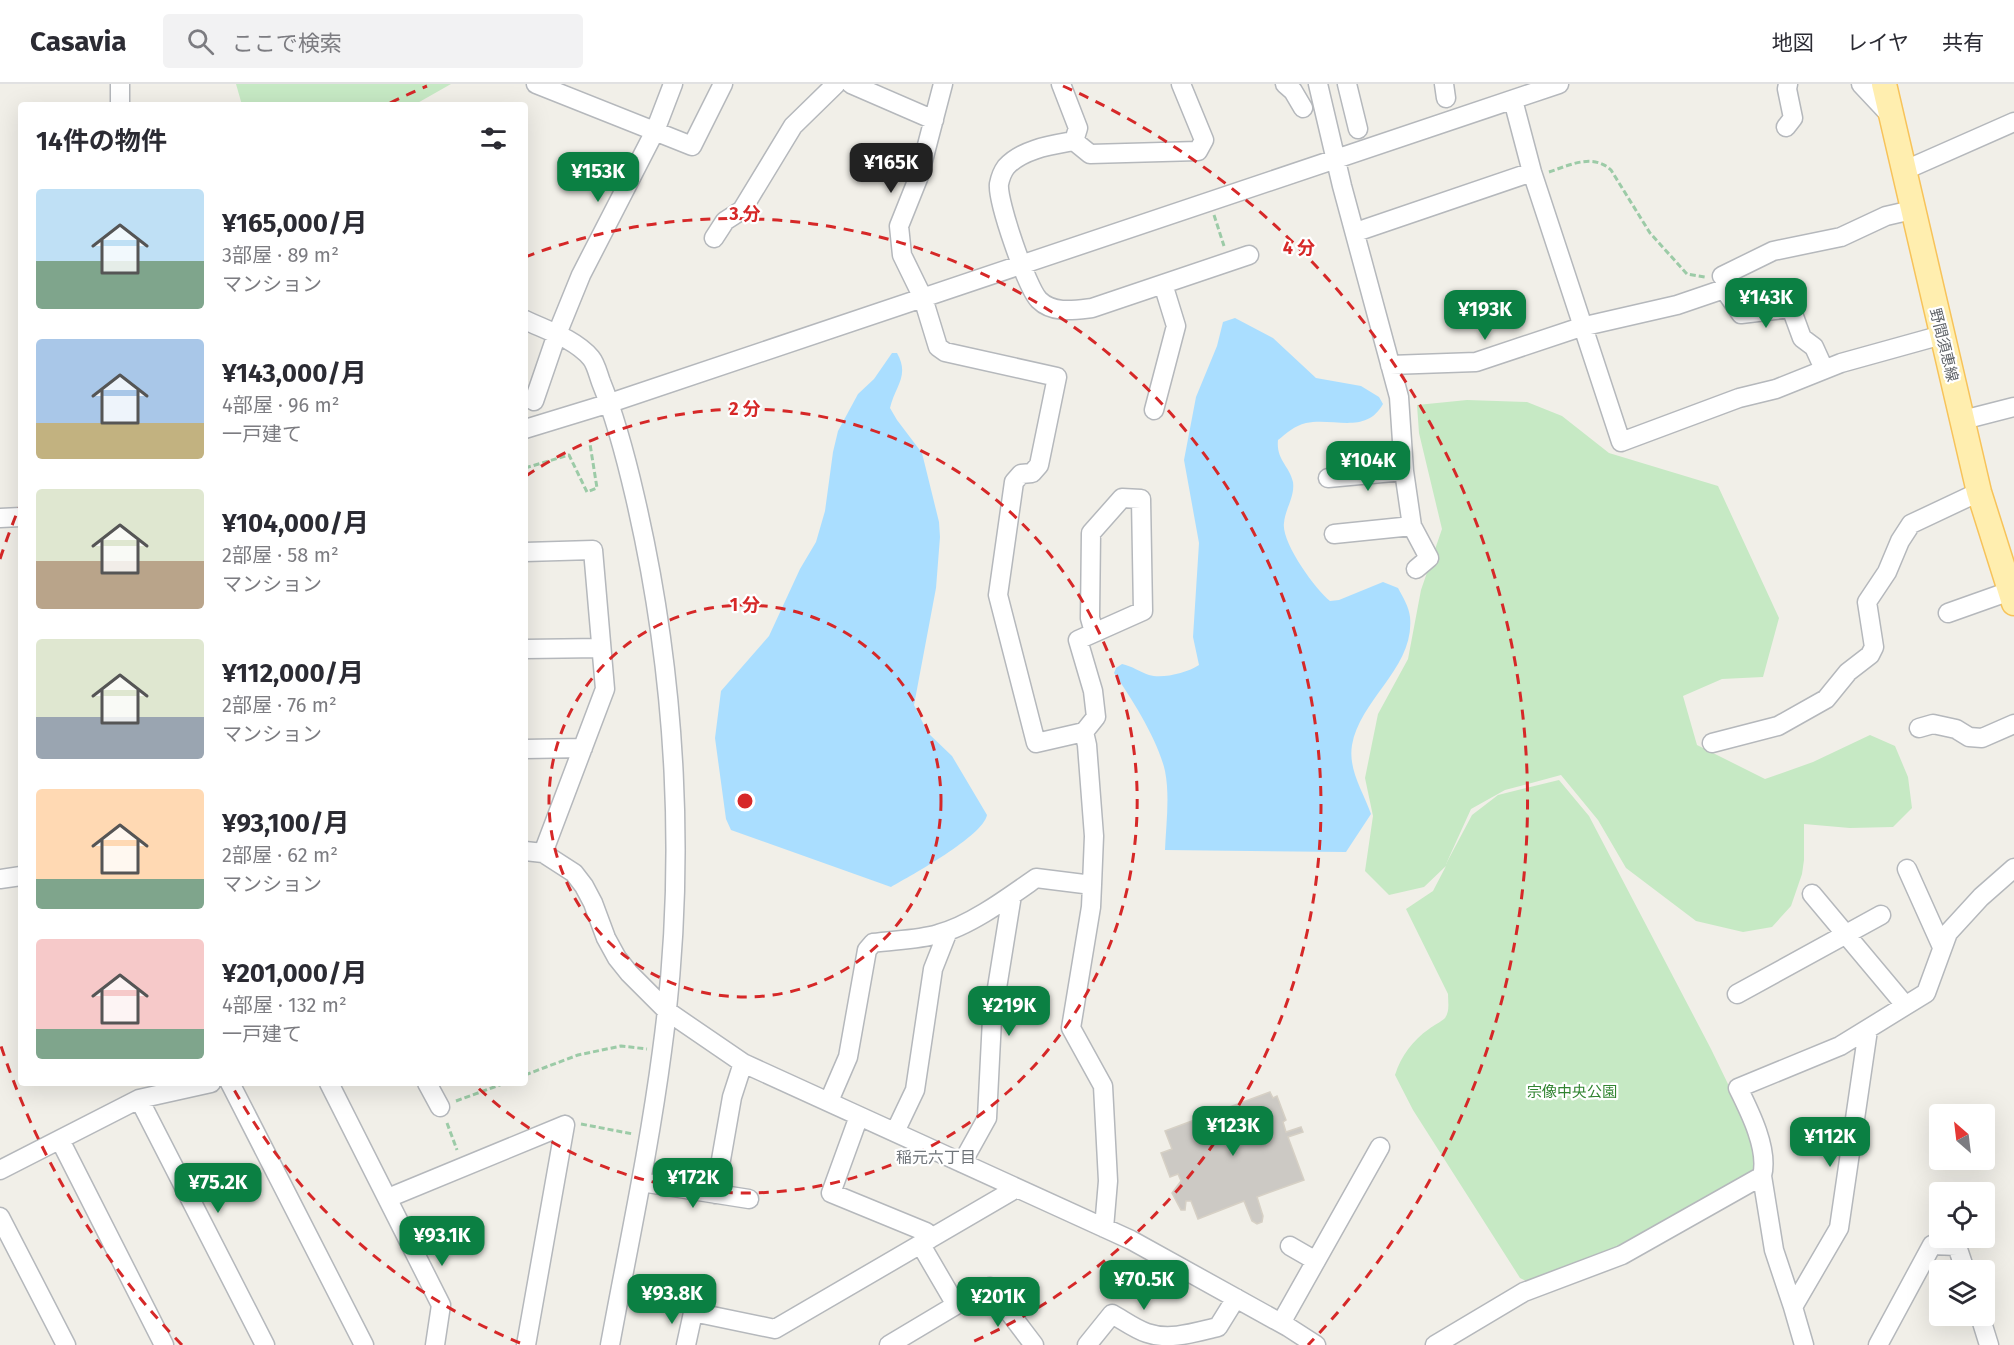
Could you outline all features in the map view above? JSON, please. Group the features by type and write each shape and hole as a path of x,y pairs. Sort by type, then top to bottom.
{"main road":[{"name":"野間須恵線","path":"1884,84 1979,492 2012,597"}],"street":[{"path":"120,84 120,102"},
{"path":"536,84 566,89 692,146 723,84"},
{"path":"534,401 581,274 655,131 673,84"},
{"path":"714,238 725,220 742,210 793,126 836,84"},
{"path":"851,84 934,120"},
{"path":"943,84 919,176 899,226 902,255 923,298 938,347 945,351 1057,377 1039,465 1032,473 1021,474 1014,482 998,595 1036,743 1084,732 1096,717 1093,691 1078,640 1143,611 1141,498 1122,498 1091,532 1090,618 1094,632"},
{"path":"1061,84 1078,128 1074,141"},
{"path":"1074,141 1090,154 1198,151 1204,140 1180,84"},
{"path":"1285,84 1304,108"},
{"path":"1318,84 1342,186 1399,397 1404,471 1412,525 1428,558 1416,569"},
{"path":"1347,84 1358,129"},
{"path":"528,428 610,403 1559,84"},
{"path":"1786,127 1793,118 1788,84"},
{"path":"1861,84 1891,116"},
{"path":"1513,100 1532,174 1621,442 1739,398 1776,389 1841,363 1942,335"},
{"path":"1903,171 2014,122"},
{"path":"1074,141 1038,149 1017,157 1005,169 999,182 999,196 1022,265 1040,302 1053,308 1072,311 1092,308 1249,255"},
{"path":"1356,232 1532,174"},
{"path":"1722,276 1773,251 1842,237 1886,216 1912,210"},
{"path":"1154,410 1176,326 1163,284"},
{"path":"1390,365 1476,362 1581,327 1677,305 1724,290 1741,314 1791,308 1802,338 1814,347 1824,369"},
{"path":"528,321 557,334 592,358 610,403 647,550 671,731 677,869 667,1011 649,1137 610,1345"},
{"path":"1963,420 2014,407"},
{"path":"1328,478 1404,471"},
{"path":"1712,743 1778,726 1826,699 1848,672 1870,656 1874,647 1867,602 1887,572 1900,541 1911,524 1979,492"},
{"path":"0,519 18,517"},
{"path":"1334,534 1412,525"},
{"path":"528,552 593,550 605,689 583,748 534,852 574,873 593,903 606,938 617,958 667,1011 743,1063 1131,1240 1281,1323 1316,1345"},
{"path":"1948,613 2012,597"},
{"path":"528,649 601,648"},
{"path":"1919,728 1933,724 1982,738 2014,724"},
{"path":"1084,732 1094,836 1092,885 1071,1028 1103,1086 1108,1181 1104,1228"},
{"path":"528,749 583,748"},
{"path":"1804,1345 1774,1250 1762,1176 1765,1165 1762,1153 1753,1119 1738,1088 1840,1046 1926,993 1948,933 1981,897 2014,868"},
{"path":"1906,869 1942,947"},
{"path":"0,879 18,876"},
{"path":"829,1101 848,1057 867,950 873,943 935,935 948,931 1012,895 1036,878 1092,885"},
{"path":"1812,894 1905,1005"},
{"path":"962,1163 987,1118 992,1019 1012,895"},
{"path":"1737,994 1881,915"},
{"path":"895,1132 915,1090 933,969 948,931"},
{"path":"1793,1307 1839,1228 1868,1030"},
{"path":"715,1194 732,1097 743,1063"},
{"path":"0,1170 139,1099 198,1086"},
{"path":"232,1086 364,1345"},
{"path":"331,1086 441,1305 435,1345"},
{"path":"429,1086 440,1107"},
{"path":"139,1099 265,1345"},
{"path":"859,1116 831,1193 926,1232 925,1242 956,1305"},
{"path":"388,1198 565,1125"},
{"path":"526,1345 565,1125"},
{"path":"60,1140 164,1345"},
{"path":"1281,1323 1380,1147"},
{"path":"1435,1345 1524,1292 1622,1255 1762,1176"},
{"path":"641,1182 749,1199"},
{"path":"686,1345 694,1306 779,1337 925,1242 1017,1188"},
{"path":"0,1217 66,1345"},
{"path":"1878,1345 1932,1245 1957,1246 1962,1260"},
{"path":"1290,1246 1316,1261"},
{"path":"889,1345 990,1287 1034,1345"},
{"path":"1087,1345 1112,1314 1147,1333 1163,1336 1218,1327 1236,1298"},
{"path":"1983,1326 1989,1345"}],"path":[{"path":"1532,174 1583,161 1603,162 1611,170 1650,234 1687,274 1702,277 1722,276"},
{"path":"1210,202 1230,262"},
{"path":"528,467 569,455 588,492 597,488 590,444"},
{"path":"528,1074 578,1055 621,1046 663,1051"},
{"path":"464,1166 440,1107 497,1086"},
{"path":"565,1125 572,1122 649,1137"},
{"path":"621,1287 694,1306"}],"green space":[{"path":"236,84 451,84 419,102 241,102"},
{"name":"宗像中央公園","path":"1467,400 1527,402 1562,416 1609,453 1718,486 1779,618 1763,677 1722,679 1683,696 1697,745 1765,779 1813,762 1870,735 1895,746 1908,777 1912,808 1893,827 1850,828 1804,824 1802,874 1791,906 1772,927 1743,932 1696,921 1626,868 1598,820 1561,775 1505,790 1471,809 1446,864 1472,815 1498,795 1559,780 1589,816 1711,1049 1745,1119 1758,1165 1755,1172 1620,1249 1532,1284 1520,1278 1413,1110 1395,1075 1404,1055 1413,1043 1445,1018 1448,1012 1448,994 1406,909 1433,891 1446,866 1424,887 1389,895 1365,871 1373,816 1365,778 1378,714 1408,659 1421,590 1442,529 1419,433 1417,405"}],"water":[{"path":"1235,318 1273,338 1316,378 1361,386 1379,397 1383,404 1368,419 1348,423 1306,423 1294,428 1278,440 1279,453 1293,482 1293,493 1285,518 1284,531 1293,553 1308,576 1330,601 1339,600 1383,582 1398,588 1406,602 1410,617 1409,635 1404,652 1365,713 1352,745 1354,772 1371,814 1346,852 1165,850 1167,790 1162,759 1144,720 1114,673 1116,668 1122,664 1154,676 1181,673 1199,665 1193,637 1199,543 1184,460 1196,397 1217,346 1223,322"},
{"path":"892,353 897,353 901,361 902,375 890,408 922,453 939,522 940,537 936,588 914,705 928,733 952,756 987,815 983,824 960,844 891,887 731,830 726,819 715,738 721,691 769,636 800,569 816,542 825,511 838,431 858,394 874,379"}],"building":[{"path":"1270,1092 1273,1098 1277,1096 1286,1120 1283,1122 1286,1132 1301,1127 1303,1132 1288,1137 1304,1180 1257,1197 1263,1216 1262,1222 1257,1224 1252,1221 1244,1201 1198,1219 1191,1201 1186,1201 1185,1210 1181,1210 1172,1193 1181,1181 1178,1174 1170,1177 1161,1153 1172,1149 1165,1131"}],"district":[{"name":"稲元六丁目","path":"936,1157"}]}
